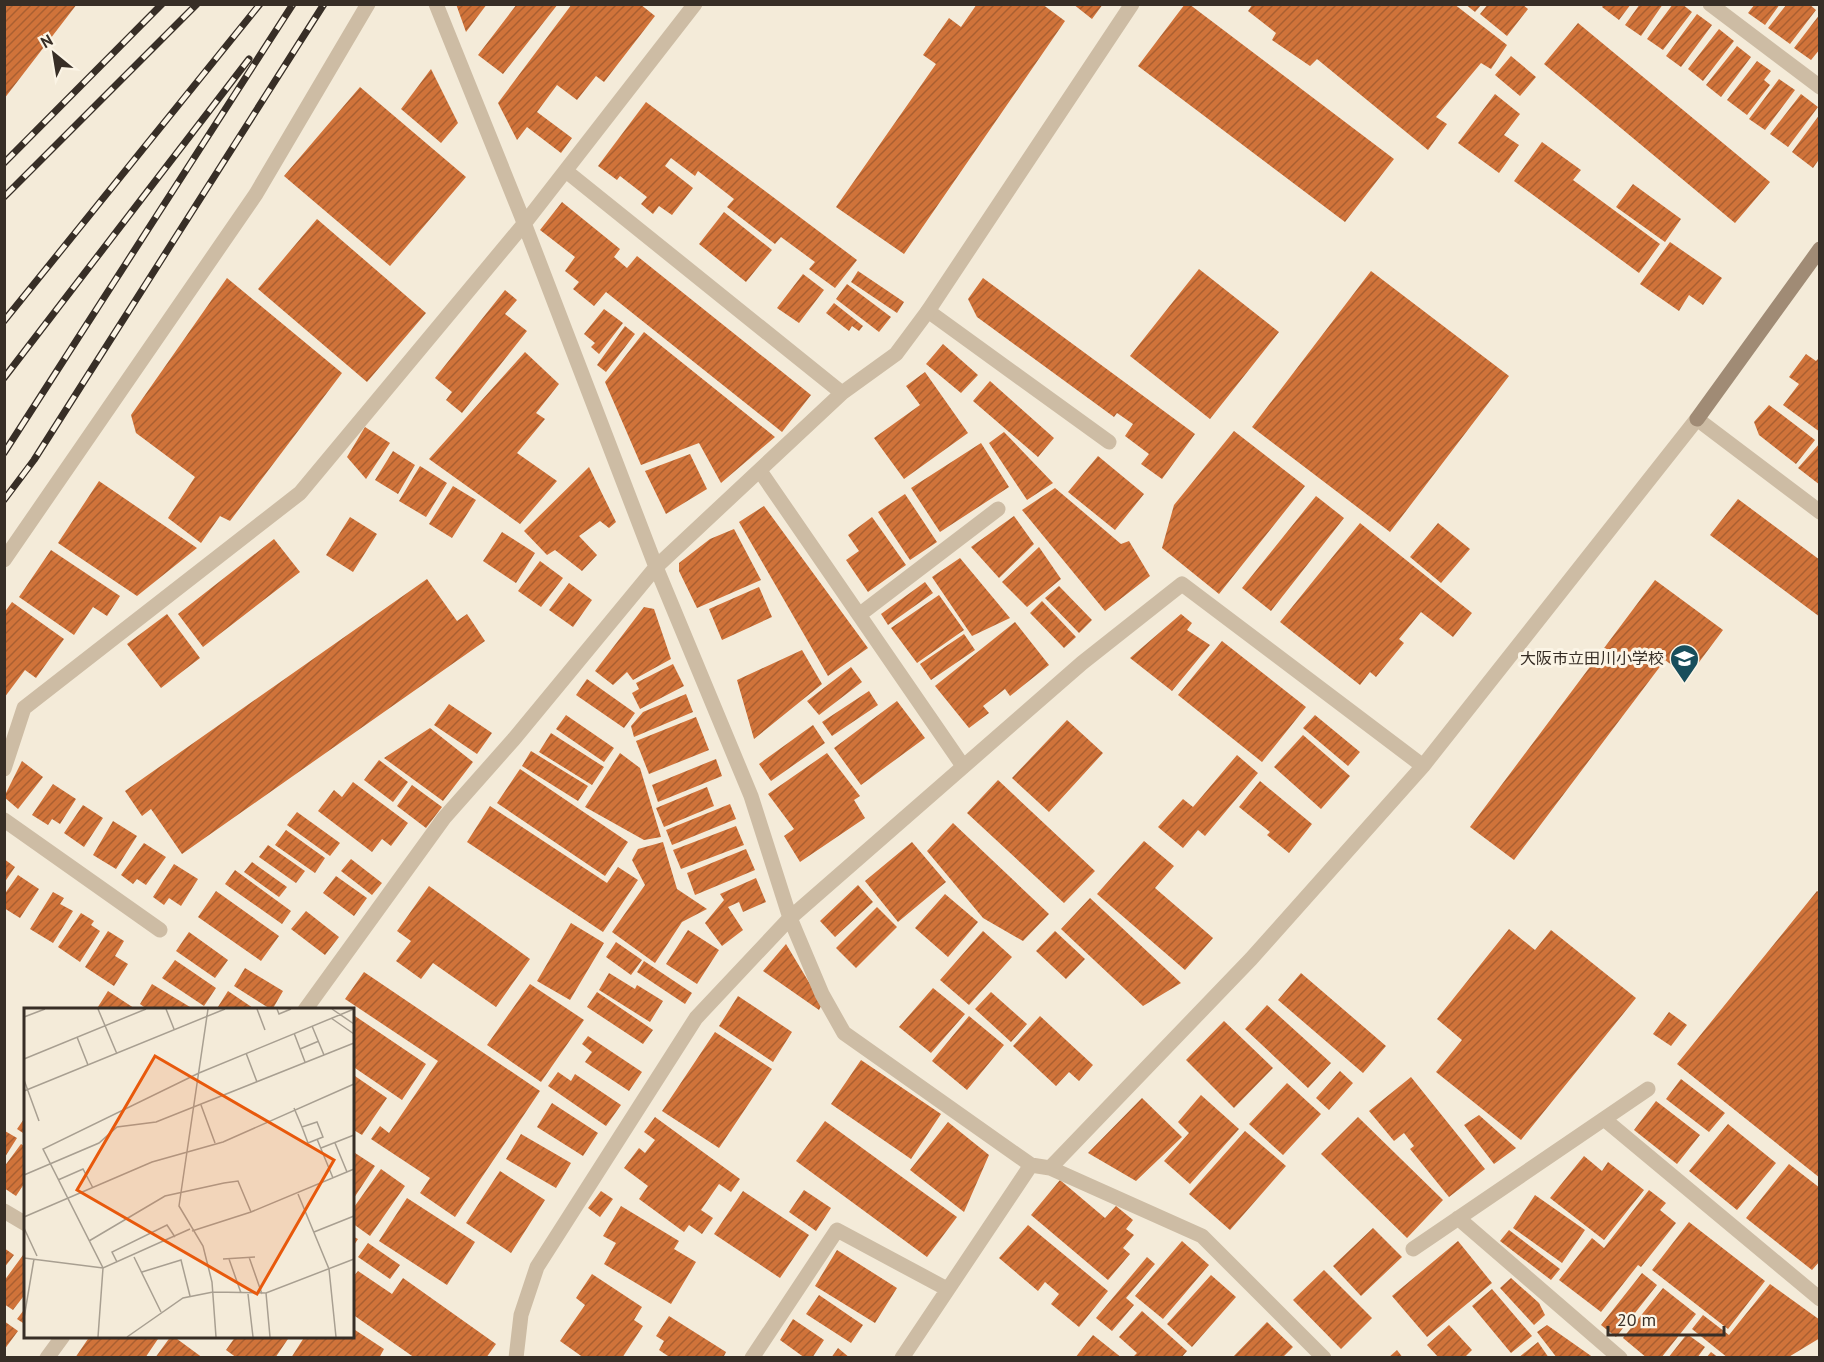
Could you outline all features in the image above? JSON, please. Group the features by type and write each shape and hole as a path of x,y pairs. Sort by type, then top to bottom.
{"street":[{"path":"4,560 256,194 368,4"},
{"path":"436,4 524,224 656,567 751,796 790,918 822,994 844,1033 1031,1165 1050,1168 1202,1236 1324,1358"},
{"path":"4,769 24,708 300,492 524,224 695,4"},
{"path":"306,1008 444,818 514,739 656,567 842,393 896,354 928,311 1132,4"},
{"path":"1710,4 1820,87"},
{"path":"566,171 842,393"},
{"path":"1050,1168 1251,959 1424,766 1697,419 1820,249"},
{"path":"928,311 1109,442"},
{"path":"1697,419 1820,512"},
{"path":"760,471 963,766"},
{"path":"859,615 998,508"},
{"path":"516,1358 521,1315 537,1267 696,1018 790,918 1082,663 1182,584 1424,766"},
{"path":"4,820 160,930"},
{"path":"1413,1249 1648,1089"},
{"path":"1604,1119 1820,1299"},
{"path":"902,1358 1031,1165"},
{"path":"4,1211 24,1223"},
{"path":"1458,1218 1620,1358"},
{"path":"752,1358 837,1230 947,1289"},
{"path":"47,1358 62,1338"}],"building":[{"path":"4,4 77,4 4,99"},
{"path":"456,4 487,4 466,32"},
{"path":"517,4 558,4 503,74 478,55"},
{"path":"572,4 640,4 655,16 604,82 596,76 577,100 557,85 537,112 572,138 561,153 527,127 517,140 498,103"},
{"path":"977,4 1042,4 1065,21 904,254 836,207 936,64 923,55 949,18 961,27"},
{"path":"1073,4 1103,4 1092,19"},
{"path":"1185,4 1189,4 1394,159 1345,222 1138,66"},
{"path":"1253,4 1454,4 1507,45 1491,69 1481,63 1436,117 1447,124 1428,150 1317,59 1310,66 1272,40 1276,33 1248,11"},
{"path":"1465,4 1482,4 1475,12"},
{"path":"1488,4 1522,4 1528,9 1507,36 1480,14"},
{"path":"1604,4 1631,4 1619,20 1602,7"},
{"path":"1640,4 1663,4 1641,36 1625,25"},
{"path":"1673,4 1682,4 1692,12 1663,50 1647,39"},
{"path":"1755,4 1780,4 1765,25 1748,13"},
{"path":"1787,4 1809,4 1816,10 1790,44 1768,28"},
{"path":"1697,14 1712,25 1681,67 1666,56"},
{"path":"1820,14 1820,49 1811,60 1794,48"},
{"path":"1578,23 1770,182 1735,223 1544,64"},
{"path":"1719,29 1734,41 1703,81 1688,69"},
{"path":"1737,46 1751,57 1721,97 1706,85"},
{"path":"1511,56 1536,77 1520,96 1495,75"},
{"path":"1757,61 1771,71 1764,80 1770,85 1747,115 1727,100"},
{"path":"431,69 458,123 441,143 401,109"},
{"path":"1779,79 1795,90 1765,130 1749,119"},
{"path":"360,87 466,177 390,266 284,176"},
{"path":"1495,94 1520,114 1504,135 1519,145 1499,173 1458,143"},
{"path":"1801,94 1818,107 1788,147 1770,134"},
{"path":"646,102 857,260 835,288 809,269 815,262 781,237 775,244 727,207 734,199 698,171 695,176 671,158 665,166 693,188 672,215 659,206 653,214 641,204 647,197 620,176 617,180 598,166"},
{"path":"1820,114 1820,158 1813,168 1792,152"},
{"path":"1542,142 1581,170 1573,180 1660,244 1639,273 1514,181"},
{"path":"1633,184 1681,219 1665,242 1616,207"},
{"path":"562,202 620,249 614,257 627,268 637,256 811,395 782,432 606,292 594,306 573,289 579,282 565,271 575,257 540,230"},
{"path":"724,212 772,250 746,282 699,244"},
{"path":"317,219 426,313 367,382 258,289"},
{"path":"1670,242 1722,278 1703,305 1689,295 1679,311 1640,284"},
{"path":"1199,269 1279,332 1210,419 1130,356"},
{"path":"858,271 904,302 897,313 851,282"},
{"path":"1371,271 1509,376 1390,532 1252,427"},
{"path":"803,274 824,290 799,323 777,308"},
{"path":"227,278 342,373 230,521 220,516 201,543 168,518 195,477 136,433 131,415"},
{"path":"983,278 1195,434 1162,479 1141,464 1149,454 1125,436 1133,424 1117,413 1114,417 977,317 968,299"},
{"path":"847,284 891,317 879,332 836,299"},
{"path":"505,290 517,300 505,314 527,331 462,413 446,400 452,392 435,378"},
{"path":"834,303 863,326 859,331 852,326 849,331 826,313"},
{"path":"604,309 623,323 599,354 591,347 595,343 584,334"},
{"path":"625,326 635,334 606,372 597,365"},
{"path":"644,332 775,437 721,483 699,443 641,465 605,382"},
{"path":"943,344 978,375 961,393 926,364"},
{"path":"525,352 559,384 536,413 545,419 517,453 557,481 520,524 429,459"},
{"path":"1806,354 1816,361 1820,357 1820,432 1783,405 1799,384 1789,377"},
{"path":"925,372 968,433 904,479 874,438 920,405 906,386"},
{"path":"990,381 1054,438 1038,457 973,401"},
{"path":"1769,405 1815,440 1796,464 1759,435 1754,422"},
{"path":"365,427 390,443 366,479 347,457"},
{"path":"1234,431 1305,486 1219,594 1162,548 1174,505"},
{"path":"1004,432 1053,483 1027,500 989,443"},
{"path":"981,443 1009,487 940,532 911,488"},
{"path":"1820,443 1820,485 1798,468"},
{"path":"393,451 415,465 398,494 375,480"},
{"path":"690,454 707,489 666,514 645,471"},
{"path":"1098,456 1144,494 1115,530 1068,492"},
{"path":"420,466 447,483 426,517 399,501"},
{"path":"589,467 616,522 609,528 600,521 579,536 597,555 582,571 555,550 547,555 524,531"},
{"path":"99,481 197,548 137,596 58,543"},
{"path":"453,486 476,500 452,538 429,524"},
{"path":"1055,488 1121,544 1129,541 1150,576 1105,611 1022,510"},
{"path":"905,494 937,542 910,560 878,512"},
{"path":"1316,496 1344,518 1271,611 1242,588"},
{"path":"1738,499 1820,560 1820,617 1710,535"},
{"path":"764,506 868,648 828,676 739,522"},
{"path":"1014,516 1034,544 999,578 971,547"},
{"path":"350,517 377,534 353,572 326,555"},
{"path":"872,517 906,565 868,592 846,560 859,551 848,535"},
{"path":"1360,523 1472,613 1453,637 1421,612 1399,639 1404,643 1376,677 1370,672 1360,685 1280,622"},
{"path":"1438,523 1470,549 1441,583 1410,557"},
{"path":"734,529 761,580 697,608 679,571 679,563 710,539"},
{"path":"502,532 535,553 516,583 483,561"},
{"path":"274,539 300,572 203,647 178,614"},
{"path":"1039,547 1061,579 1027,607 1002,582"},
{"path":"51,550 120,596 107,616 93,607 74,635 19,597"},
{"path":"960,558 1010,618 972,636 932,577"},
{"path":"540,561 563,578 541,607 518,591"},
{"path":"427,579 457,621 467,614 485,641 182,854 151,809 142,816 125,791"},
{"path":"1655,580 1723,630 1688,677 1665,660 1514,860 1470,827"},
{"path":"925,582 933,593 888,625 881,614"},
{"path":"569,583 592,600 573,627 549,610"},
{"path":"1059,586 1092,620 1079,633 1045,598"},
{"path":"759,587 772,617 722,640 709,609"},
{"path":"939,595 964,630 917,663 891,628"},
{"path":"1042,601 1076,637 1064,648 1030,613"},
{"path":"12,602 64,639 36,678 25,670 4,698 4,613"},
{"path":"644,607 654,609 671,659 633,680 627,672 613,685 595,671"},
{"path":"167,614 200,658 161,688 127,644"},
{"path":"1181,614 1192,623 1187,630 1210,645 1172,691 1130,658"},
{"path":"1015,622 1049,665 1010,696 1005,689 983,706 989,713 969,728 935,686"},
{"path":"964,634 975,650 931,680 920,664"},
{"path":"1222,641 1306,707 1262,762 1178,695"},
{"path":"802,650 822,684 754,739 737,680"},
{"path":"673,664 684,686 640,709 632,693 639,689 636,683"},
{"path":"851,667 862,682 819,715 807,701"},
{"path":"587,679 635,713 624,728 576,695"},
{"path":"869,691 878,705 832,736 822,722"},
{"path":"686,694 693,712 634,737 631,726 643,712"},
{"path":"897,701 925,738 861,785 834,748"},
{"path":"449,704 492,733 477,754 434,725"},
{"path":"566,715 614,748 604,762 556,729"},
{"path":"1315,715 1360,752 1348,766 1303,728"},
{"path":"696,717 709,750 649,774 636,741"},
{"path":"1067,720 1103,753 1049,812 1012,778"},
{"path":"813,725 825,743 771,781 759,764"},
{"path":"430,728 473,762 443,801 384,758"},
{"path":"551,733 604,767 592,785 539,752"},
{"path":"1303,735 1350,776 1321,809 1274,767"},
{"path":"531,751 588,786 578,801 522,766"},
{"path":"620,753 640,768 661,837 644,840 585,807"},
{"path":"827,753 860,796 854,800 865,818 800,862 784,836 794,829 768,794"},
{"path":"1237,755 1258,773 1205,836 1198,830 1183,848 1158,827 1183,799 1193,807"},
{"path":"716,759 722,776 658,802 652,785"},
{"path":"379,760 408,782 393,802 364,780"},
{"path":"22,761 43,777 18,809 4,797"},
{"path":"520,769 628,842 605,876 497,803"},
{"path":"998,780 1095,871 1064,903 967,813"},
{"path":"1260,781 1312,824 1289,853 1267,835 1270,832 1239,807"},
{"path":"353,782 408,823 391,846 382,839 372,852 318,811 334,790 342,797"},
{"path":"53,784 76,799 60,824 52,819 48,825 32,815"},
{"path":"412,785 442,807 426,828 397,806"},
{"path":"707,787 714,806 664,827 656,808"},
{"path":"730,804 736,819 672,845 666,830"},
{"path":"83,805 103,818 84,847 64,833"},
{"path":"490,806 607,883 618,867 638,880 603,932 467,842"},
{"path":"297,812 340,843 330,856 287,825"},
{"path":"113,821 137,836 116,869 93,855"},
{"path":"953,823 1049,914 1023,941 983,918 927,851"},
{"path":"736,826 744,845 681,869 673,850"},
{"path":"286,830 325,858 315,873 275,845"},
{"path":"1144,841 1174,866 1155,888 1213,938 1185,970 1097,894"},
{"path":"663,842 677,889 707,909 682,922 655,963 612,932 645,885 632,860 638,849"},
{"path":"912,842 946,882 898,922 865,881"},
{"path":"144,843 166,857 146,885 137,879 133,884 121,875"},
{"path":"268,845 305,871 296,883 259,857"},
{"path":"746,849 755,870 695,895 687,873"},
{"path":"4,859 15,867 4,883"},
{"path":"351,859 382,883 372,895 341,871"},
{"path":"252,862 287,887 279,897 244,872"},
{"path":"174,864 198,879 181,906 169,898 164,905 153,897"},
{"path":"235,870 291,911 282,924 225,884"},
{"path":"18,875 39,889 20,918 4,908 4,895"},
{"path":"336,876 367,898 354,916 323,893"},
{"path":"756,878 766,902 743,912 739,902 728,907 743,930 722,946 705,923 724,900 720,894"},
{"path":"858,885 873,902 835,937 820,921"},
{"path":"429,886 530,959 496,1007 433,963 421,979 396,961 411,941 397,931"},
{"path":"216,891 279,936 261,961 198,917"},
{"path":"1817,891 1820,893 1820,1178 1677,1064"},
{"path":"53,892 64,898 60,904 73,911 53,943 30,929"},
{"path":"945,894 978,922 948,957 915,928"},
{"path":"1090,898 1181,983 1143,1006 1061,929"},
{"path":"877,907 897,927 856,968 836,948"},
{"path":"306,911 339,937 325,955 291,929"},
{"path":"81,913 94,921 91,925 100,931 80,962 58,947"},
{"path":"571,923 604,943 570,1000 537,981"},
{"path":"1509,929 1535,950 1551,930 1636,998 1521,1140 1436,1072 1462,1040 1437,1019"},
{"path":"688,930 719,950 697,984 666,964"},
{"path":"108,931 124,941 115,956 128,964 114,986 85,967"},
{"path":"983,931 1012,957 969,1005 940,980"},
{"path":"1055,931 1085,959 1066,979 1036,951"},
{"path":"189,932 228,960 215,978 176,951"},
{"path":"616,942 642,960 631,975 606,957"},
{"path":"786,944 822,1004 819,1010 763,971"},
{"path":"175,960 216,988 204,1006 162,978"},
{"path":"644,961 692,993 685,1004 637,972"},
{"path":"245,968 283,991 273,1008 269,1008 234,986"},
{"path":"364,972 540,1091 455,1217 420,1193 430,1178 371,1139 380,1126 389,1133 438,1061 345,999"},
{"path":"609,973 635,989 637,985 663,1001 650,1022 599,990"},
{"path":"1301,973 1386,1046 1363,1073 1278,1000"},
{"path":"152,984 192,1008 145,1008 140,1004"},
{"path":"530,984 584,1020 541,1082 487,1045"},
{"path":"933,988 965,1014 931,1053 899,1027"},
{"path":"108,991 134,1008 97,1008"},
{"path":"228,991 253,1008 217,1008"},
{"path":"597,992 653,1030 643,1044 587,1007"},
{"path":"991,992 1027,1024 1011,1042 975,1009"},
{"path":"738,996 792,1032 773,1062 719,1026"},
{"path":"1267,1005 1331,1063 1308,1088 1245,1029"},
{"path":"1669,1012 1687,1025 1671,1046 1653,1034"},
{"path":"354,1015 426,1064 402,1100 354,1067"},
{"path":"969,1016 1004,1045 967,1090 932,1061"},
{"path":"1040,1016 1093,1065 1079,1081 1069,1072 1056,1086 1013,1046"},
{"path":"1224,1021 1273,1068 1234,1108 1186,1060"},
{"path":"715,1032 772,1069 719,1148 662,1111"},
{"path":"588,1036 642,1072 629,1091 585,1062 592,1052 582,1044"},
{"path":"861,1060 941,1114 911,1159 831,1104"},
{"path":"1340,1071 1353,1083 1329,1110 1316,1098"},
{"path":"558,1072 571,1081 575,1074 621,1105 606,1126 548,1086"},
{"path":"354,1075 387,1098 362,1135 354,1130"},
{"path":"1411,1077 1485,1169 1449,1197 1410,1149 1414,1146 1404,1133 1394,1141 1369,1111"},
{"path":"1681,1079 1725,1113 1709,1132 1666,1099"},
{"path":"1287,1083 1321,1114 1283,1155 1249,1124"},
{"path":"1201,1095 1239,1129 1190,1184 1164,1161 1189,1133 1178,1122"},
{"path":"1142,1098 1182,1137 1136,1181 1088,1153"},
{"path":"1656,1101 1700,1135 1677,1164 1634,1130"},
{"path":"552,1103 598,1133 583,1156 537,1127"},
{"path":"1479,1115 1516,1148 1494,1164 1464,1125"},
{"path":"655,1117 740,1179 731,1192 719,1184 701,1210 713,1218 702,1234 689,1225 684,1232 639,1199 648,1186 624,1168 639,1148 645,1153 655,1140 644,1132"},
{"path":"1358,1117 1443,1200 1407,1238 1321,1154"},
{"path":"24,1119 24,1134 17,1129"},
{"path":"825,1121 957,1217 927,1257 796,1161"},
{"path":"948,1122 989,1155 964,1212 910,1170"},
{"path":"1728,1124 1776,1163 1737,1210 1689,1171"},
{"path":"5,1131 17,1138 5,1157"},
{"path":"1245,1131 1286,1166 1230,1230 1189,1194"},
{"path":"521,1134 571,1163 556,1188 506,1159"},
{"path":"21,1144 24,1146 24,1184 16,1196 4,1188 4,1167"},
{"path":"354,1152 375,1166 354,1198"},
{"path":"1584,1156 1602,1171 1608,1162 1644,1190 1604,1240 1550,1198"},
{"path":"1789,1164 1820,1188 1820,1261 1812,1270 1746,1218"},
{"path":"381,1169 405,1186 370,1236 354,1224 354,1207"},
{"path":"500,1171 545,1200 511,1253 466,1223"},
{"path":"1060,1180 1105,1218 1116,1206 1133,1220 1126,1229 1134,1235 1123,1248 1130,1254 1108,1280 1031,1215"},
{"path":"804,1190 831,1208 816,1231 789,1212"},
{"path":"1649,1190 1666,1203 1660,1210 1676,1223 1641,1267 1638,1265 1601,1312 1559,1280 1592,1238 1604,1248"},
{"path":"601,1191 613,1199 600,1217 588,1208"},
{"path":"743,1191 809,1235 780,1278 714,1234"},
{"path":"1535,1195 1585,1230 1562,1263 1513,1228"},
{"path":"407,1198 475,1242 447,1285 379,1241"},
{"path":"621,1206 679,1241 674,1249 696,1262 671,1304 604,1264 616,1243 603,1236"},
{"path":"1689,1222 1765,1281 1728,1329 1652,1270"},
{"path":"1028,1225 1108,1291 1079,1327 1051,1304 1059,1294 1045,1282 1038,1291 999,1258"},
{"path":"1373,1228 1402,1257 1361,1296 1333,1266"},
{"path":"1509,1230 1560,1269 1551,1280 1500,1241"},
{"path":"1182,1241 1209,1265 1163,1319 1135,1296"},
{"path":"1458,1241 1492,1283 1427,1337 1392,1296"},
{"path":"368,1243 400,1265 390,1279 358,1257"},
{"path":"4,1248 14,1255 4,1268"},
{"path":"837,1250 897,1288 875,1323 815,1286"},
{"path":"24,1254 24,1296 13,1310 4,1304 4,1281"},
{"path":"1147,1257 1155,1264 1126,1298 1134,1305 1112,1331 1096,1318"},
{"path":"1324,1270 1372,1318 1341,1349 1293,1300"},
{"path":"358,1271 392,1294 403,1278 496,1344 486,1358 415,1358 354,1315 354,1276"},
{"path":"1642,1273 1657,1285 1616,1337 1601,1325"},
{"path":"592,1274 642,1307 634,1320 643,1326 622,1358 584,1358 560,1341 585,1305 576,1298"},
{"path":"1211,1275 1236,1297 1192,1347 1167,1324"},
{"path":"1511,1278 1539,1303 1545,1315 1534,1325 1500,1288"},
{"path":"1770,1284 1820,1320 1820,1338 1787,1358 1728,1358 1692,1329 1703,1315 1729,1335"},
{"path":"1663,1288 1696,1314 1661,1358 1647,1358 1623,1338"},
{"path":"1492,1289 1532,1336 1511,1353 1472,1306"},
{"path":"819,1295 863,1325 851,1343 806,1314"},
{"path":"24,1310 24,1324 17,1319"},
{"path":"1142,1311 1187,1351 1181,1358 1132,1358 1137,1353 1119,1337"},
{"path":"669,1316 726,1352 723,1358 671,1358 659,1350 664,1341 656,1336"},
{"path":"793,1319 824,1340 812,1358 805,1358 780,1340"},
{"path":"4,1321 18,1331 4,1350"},
{"path":"1267,1322 1293,1347 1282,1358 1232,1358"},
{"path":"1449,1325 1472,1350 1464,1358 1439,1358 1427,1345"},
{"path":"1547,1325 1594,1358 1557,1358 1537,1332"},
{"path":"354,1329 384,1349 379,1358 291,1358 304,1338 354,1338"},
{"path":"1687,1334 1705,1347 1697,1358 1668,1358"},
{"path":"1093,1335 1122,1358 1075,1358"},
{"path":"89,1338 159,1338 145,1358 75,1358"},
{"path":"170,1338 176,1338 203,1358 155,1358"},
{"path":"235,1338 289,1338 275,1358 237,1358 226,1350"},
{"path":"1538,1342 1549,1358 1518,1358"},
{"path":"838,1348 850,1358 831,1358"},
{"path":"1397,1350 1403,1358 1388,1358"},
{"path":"1711,1352 1719,1358 1706,1358"}],"railway":[{"path":"4,163 162,4"},
{"path":"4,197 197,4"},
{"path":"4,321 260,4"},
{"path":"4,453 293,4"},
{"path":"4,500 34,460 324,4"},
{"path":"4,378 249,59"}],"place":[{"name":"大阪市立田川小学校","path":"1685,684"}]}
